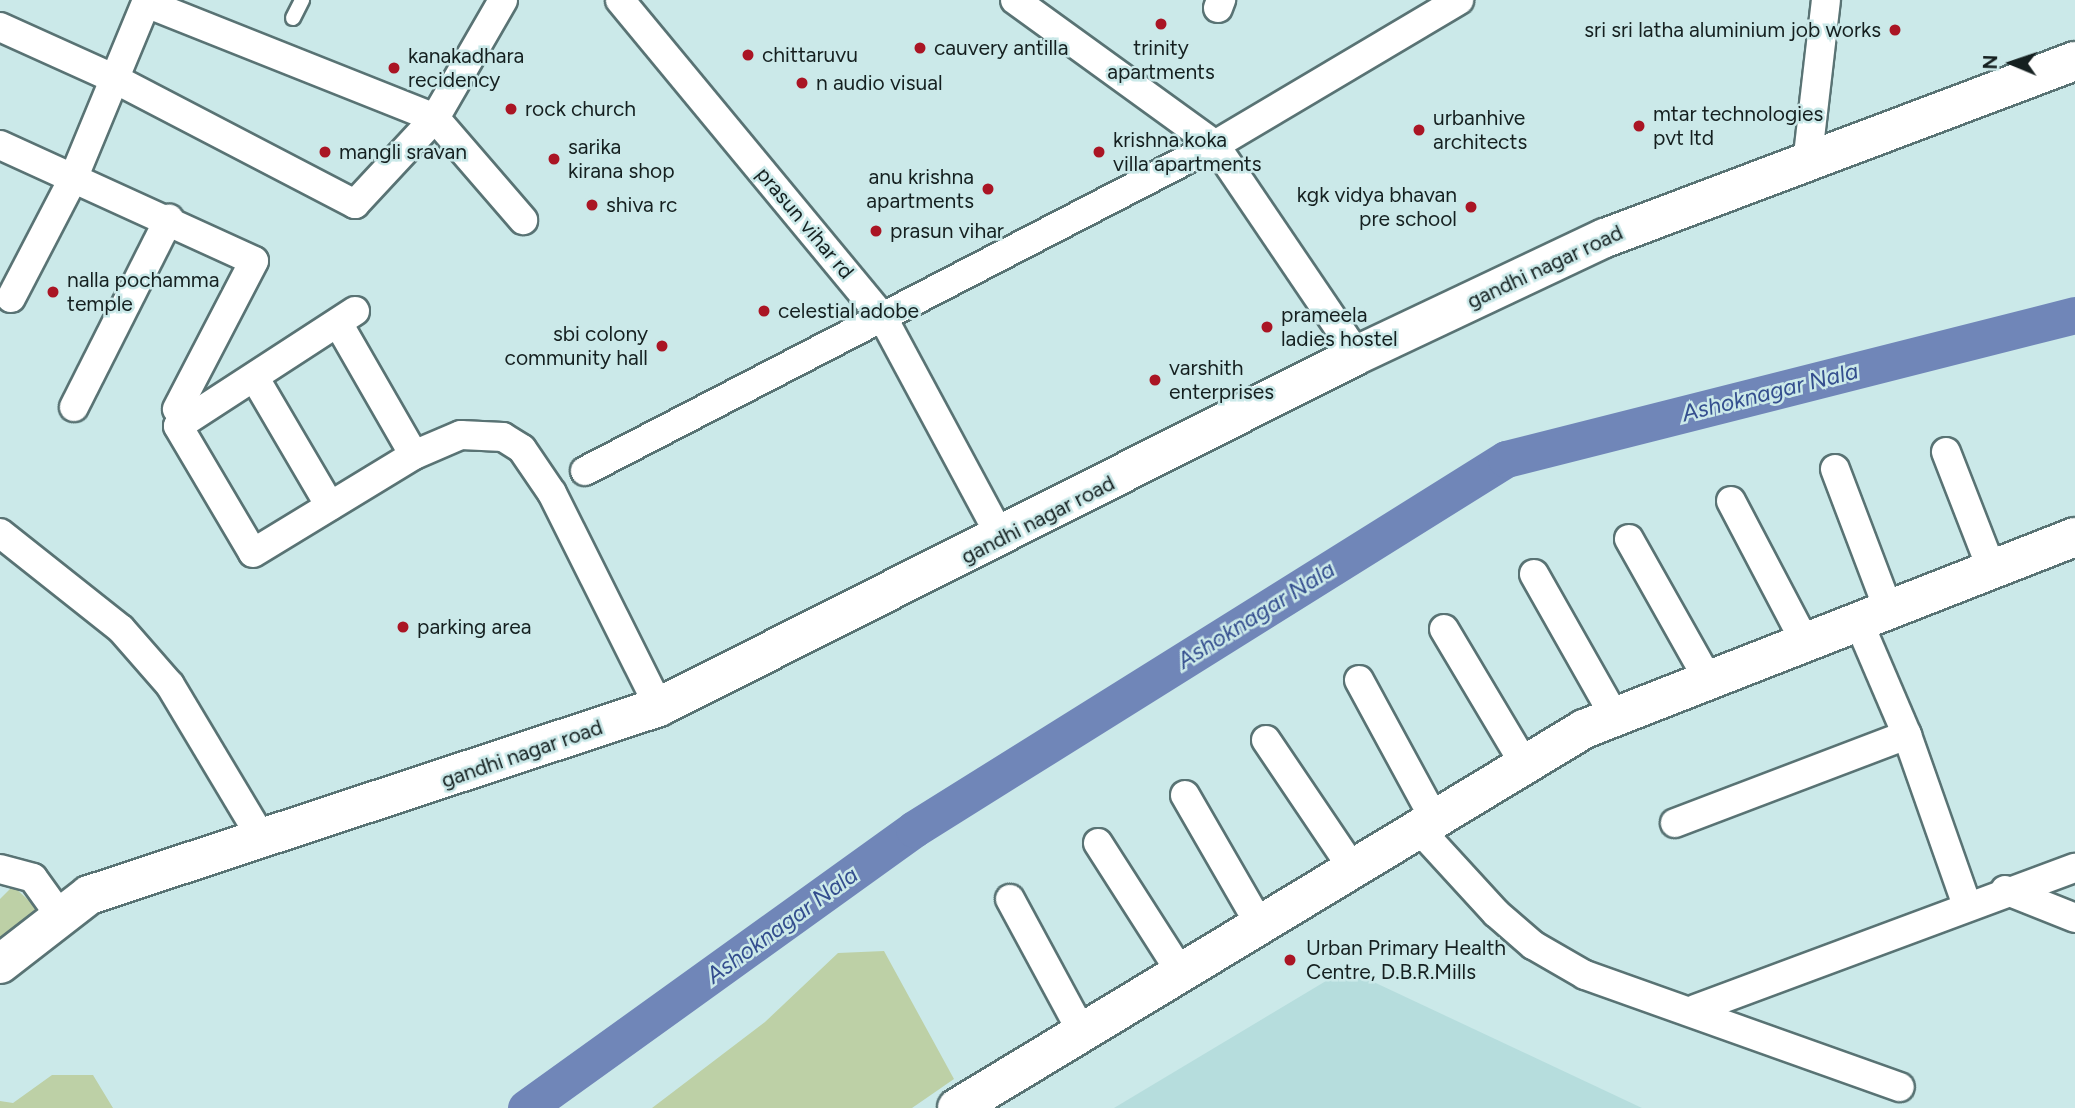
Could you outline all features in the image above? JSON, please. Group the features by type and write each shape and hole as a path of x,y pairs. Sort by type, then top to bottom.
{"main road":[{"name":"gandhi nagar road","path":"0,963 89,895 264,842 659,707 1002,539 1357,355 1605,238 2075,61"},
{"path":"957,1108 1525,765 1615,717 2075,537"}],"street":[{"path":"0,27 113,78 355,204 435,118 503,0"},
{"name":"prasun vihar rd","path":"620,0 883,318 1002,539"},
{"path":"1015,0 1215,145 1357,355"},
{"path":"586,471 1215,145 1459,0"},
{"path":"1807,164 1826,0"},
{"path":"11,298 73,179 146,1 435,118 523,220"},
{"path":"0,145 169,219 254,261 177,409"},
{"path":"74,407 169,219"},
{"path":"414,456 346,317 256,380 178,426 253,553 414,456 461,435 503,437 522,449 552,493 659,707"},
{"path":"256,380 330,506"},
{"path":"1946,452 1992,570"},
{"path":"1835,470 1907,734 1967,905"},
{"path":"1731,501 1806,644"},
{"path":"0,533 121,629 170,685 264,842"},
{"path":"1629,539 1709,681"},
{"path":"1534,574 1615,717"},
{"path":"1444,629 1525,765"},
{"path":"1359,680 1427,825 1533,945 1585,975 1695,1009 1900,1087"},
{"path":"1675,823 1907,734"},
{"path":"1266,740 1353,869"},
{"path":"1185,795 1261,925"},
{"path":"1098,843 1181,973"},
{"path":"1695,1009 2004,890 2075,868"},
{"path":"0,869 33,878 61,917"},
{"path":"2004,890 2075,918"},
{"path":"1010,899 1082,1032"}],"lane":[{"path":"293,18 302,0"}],"shaded area":[{"path":"1346,969 1642,1108 1114,1108"}],"green space":[{"path":"13,886 47,917 0,951 0,899"},
{"path":"884,951 954,1079 912,1108 652,1108 765,1022 838,953"},
{"path":"52,1075 93,1075 113,1108 0,1108 0,1101 13,1103"}],"waterway":[{"name":"Ashoknagar Nala","path":"526,1108 914,829 1506,459 2075,315"}],"place":[{"name":"trinity apartments","path":"1161,24"},
{"name":"sri sri latha aluminium job works","path":"1895,30"},
{"name":"cauvery antilla","path":"920,48"},
{"name":"chittaruvu","path":"748,55"},
{"name":"kanakadhara recidency","path":"394,68"},
{"name":"n audio visual","path":"802,83"},
{"name":"rock church","path":"511,109"},
{"name":"mtar technologies pvt ltd","path":"1639,126"},
{"name":"urbanhive architects","path":"1419,130"},
{"name":"mangli sravan","path":"325,152"},
{"name":"krishna koka villa apartments","path":"1099,152"},
{"name":"sarika kirana shop","path":"554,159"},
{"name":"anu krishna apartments","path":"988,189"},
{"name":"shiva rc","path":"592,205"},
{"name":"kgk vidya bhavan pre school","path":"1471,207"},
{"name":"prasun vihar","path":"876,231"},
{"name":"nalla pochamma temple","path":"53,292"},
{"name":"celestial adobe","path":"764,311"},
{"name":"prameela ladies hostel","path":"1267,327"},
{"name":"sbi colony community hall","path":"662,346"},
{"name":"varshith enterprises","path":"1155,380"},
{"name":"parking area","path":"403,627"},
{"name":"Urban Primary Health Centre, D.B.R.Mills","path":"1290,960"}]}
